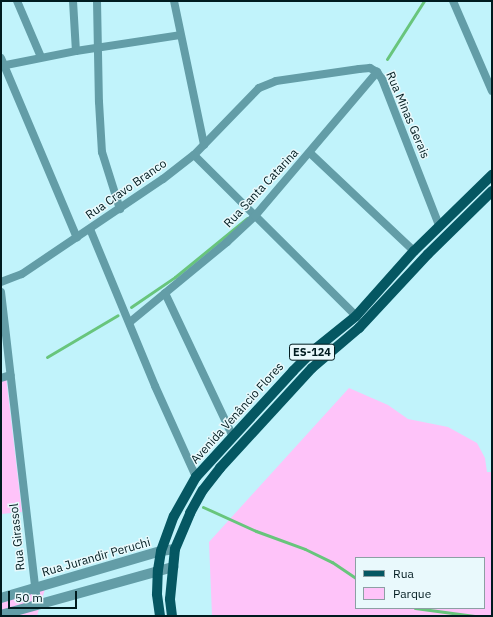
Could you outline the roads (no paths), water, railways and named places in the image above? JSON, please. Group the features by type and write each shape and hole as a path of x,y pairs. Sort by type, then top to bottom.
{"main road":[{"name":"Avenida Venâncio Flores","path":"161,552 174,516 196,477 232,435 303,361 356,316 439,225 492,175"},
{"name":"Avenida Venâncio Flores","path":"175,549 190,513 203,490 220,468 312,368 364,324 428,254 492,191"},
{"name":"ES-124","path":"172,616 170,599 175,549"},
{"name":"ES-124","path":"160,616 158,570 161,552"}],"street":[{"path":"17,1 41,58"},
{"path":"73,1 76,51"},
{"path":"97,1 99,102 102,152 120,209"},
{"path":"174,1 204,145"},
{"path":"453,1 492,91"},
{"path":"77,238 2,64 180,35"},
{"name":"Rua Minas Gerais","path":"250,95 262,86 276,81 370,68 377,72 390,98 439,225"},
{"name":"Rua Santa Catarina","path":"130,322 227,242 255,216 377,72"},
{"name":"Rua Cravo Branco","path":"1,282 22,274 77,238 120,209 194,155 250,95"},
{"path":"310,152 414,251"},
{"path":"194,155 356,316"},
{"path":"90,229 130,322 155,386 196,477"},
{"name":"Rua Girassol","path":"1,292 3,329 11,375 38,604"},
{"path":"165,294 232,435"},
{"path":"1,378 11,375"},
{"name":"Rua Jurandir Peruchi","path":"1,598 175,549"},
{"path":"1,615 173,567"}],"waterway":[{"path":"387,59 424,1"},
{"path":"131,307 175,277 247,218"},
{"path":"47,357 118,315"},
{"path":"203,507 256,531 305,549 332,562 355,577"},
{"path":"422,609 474,616"}]}
